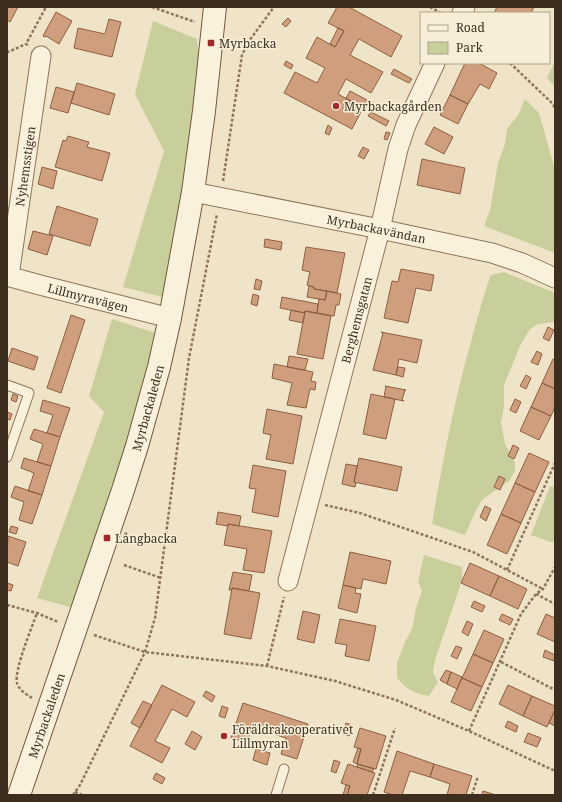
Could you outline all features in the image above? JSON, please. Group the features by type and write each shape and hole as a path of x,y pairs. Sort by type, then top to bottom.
{"street":[{"name":"Myrbackaleden","path":"19,795 135,453 159,367 194,192 215,7"},
{"name":"Nyhemsstigen","path":"8,276 41,56"},
{"name":"Berghemsgatan","path":"288,581 380,229 398,149 406,125 435,64"},
{"name":"Myrbackavändan","path":"194,192 492,253 522,263 555,278"},
{"name":"Lillmyravägen","path":"8,276 170,318"}],"lane":[{"path":"7,385 30,393 7,457"},
{"path":"276,795 284,769"}],"path":[{"path":"7,51 8,52 26,44 46,7"},
{"path":"152,7 197,23"},
{"path":"82,795 74,794 145,652 155,618 189,358 221,198 242,55 249,41 274,7"},
{"path":"430,7 439,12"},
{"path":"26,44 41,56"},
{"path":"511,64 553,104 555,109"},
{"path":"507,570 555,463"},
{"path":"309,501 360,513 473,552 543,589"},
{"path":"124,565 161,578"},
{"path":"469,732 521,614 536,594 543,589 555,568"},
{"path":"267,666 288,581"},
{"path":"536,594 555,604"},
{"path":"7,605 37,613 61,623"},
{"path":"32,698 23,692 17,682 17,670 37,613"},
{"path":"94,636 145,652 267,666 335,681 396,700 555,771"},
{"path":"501,662 555,690"},
{"path":"373,795 395,728"},
{"path":"472,795 478,776"}],"green space":[{"path":"153,21 197,39 201,81 186,183 162,297 123,287 164,151 135,94"},
{"path":"555,61 555,87 547,78"},
{"path":"525,99 539,113 555,170 555,253 484,226 490,210 498,163 505,144 507,129 518,115"},
{"path":"504,272 555,293 555,322 538,324 530,329 520,346 504,385 504,407 501,422 505,444 515,463 515,471 509,481 482,500 465,535 432,524 445,450 456,400 482,301 491,275"},
{"path":"112,319 159,334 141,400 73,608 37,598 104,412 89,396"},
{"path":"550,486 555,487 555,542 550,542 531,535"},
{"path":"424,555 462,567 462,579 435,660 433,672 438,682 429,696 419,694 411,690 397,678 397,663 412,629 416,608 422,591 418,582"}],"building":[{"path":"7,7 18,7 10,22 7,20"},
{"path":"337,7 349,7 402,36 391,57 359,39 350,55 383,72 371,93 346,79 338,94 363,108 352,129 284,93 295,72 317,83 325,68 306,58 317,37 335,47 344,31 328,23"},
{"path":"497,7 534,7 532,12 494,12"},
{"path":"56,12 72,21 59,44 46,36 43,36"},
{"path":"288,18 291,21 286,27 282,24"},
{"path":"109,19 121,22 112,57 74,48 78,28 105,34"},
{"path":"338,28 344,31 335,47 330,44"},
{"path":"286,61 293,65 291,69 284,65"},
{"path":"465,64 481,64 497,73 489,89 480,84 468,104 450,95"},
{"path":"394,69 412,79 409,83 391,74"},
{"path":"77,83 115,94 109,115 71,103"},
{"path":"56,87 74,92 68,113 50,108"},
{"path":"350,91 367,100 363,108 346,98"},
{"path":"450,95 468,104 458,124 440,115"},
{"path":"371,112 389,121 386,126 368,116"},
{"path":"328,125 332,128 329,135 325,133"},
{"path":"434,127 453,137 444,154 425,144"},
{"path":"386,132 390,133 387,140 384,139"},
{"path":"68,136 89,142 87,147 110,153 102,181 55,167 63,140 66,141"},
{"path":"363,147 369,150 364,159 358,156"},
{"path":"422,159 465,168 460,194 417,185"},
{"path":"42,167 57,171 53,189 38,184"},
{"path":"57,206 98,219 90,246 49,234"},
{"path":"33,231 53,236 47,255 28,249"},
{"path":"265,239 282,242 281,250 264,247"},
{"path":"306,247 345,253 337,293 314,289 314,287 307,285 310,272 302,270"},
{"path":"401,269 434,275 431,291 416,288 408,323 384,318 392,281 398,282"},
{"path":"256,279 262,281 260,290 254,289"},
{"path":"309,286 314,287 314,289 327,291 325,300 307,297"},
{"path":"327,291 341,294 339,305 336,305 334,316 317,313 319,299 325,300"},
{"path":"253,294 259,296 257,306 251,304"},
{"path":"282,297 318,304 317,313 305,311 305,313 280,308"},
{"path":"291,310 305,313 303,323 289,320"},
{"path":"305,311 331,316 323,359 297,354"},
{"path":"71,315 85,320 61,393 47,388"},
{"path":"548,327 554,330 549,341 543,338"},
{"path":"381,332 422,340 417,363 399,359 396,375 373,370 383,333"},
{"path":"12,348 38,357 34,370 8,361"},
{"path":"537,351 542,354 538,365 531,362"},
{"path":"289,356 308,359 305,370 287,367"},
{"path":"553,359 555,360 555,389 542,383"},
{"path":"274,364 313,372 311,381 316,382 315,390 310,389 306,408 287,405 292,383 272,378"},
{"path":"398,367 405,368 403,377 396,375"},
{"path":"526,375 531,378 526,389 520,386"},
{"path":"542,383 555,389 555,407 551,416 531,407"},
{"path":"386,386 406,390 402,400 404,401 384,397"},
{"path":"13,394 18,396 16,402 11,400"},
{"path":"371,394 395,399 386,439 363,434"},
{"path":"515,399 521,402 516,413 510,410"},
{"path":"43,400 70,408 60,437 47,433 53,415 40,411"},
{"path":"531,407 551,416 539,440 520,431"},
{"path":"267,409 302,416 293,464 266,459 271,435 263,433"},
{"path":"7,412 12,414 10,420 7,419"},
{"path":"34,429 60,437 51,466 37,462 43,444 30,439"},
{"path":"513,445 519,448 514,459 508,456"},
{"path":"529,453 549,462 535,492 515,483"},
{"path":"24,458 51,466 42,495 28,491 34,473 21,468"},
{"path":"359,458 402,467 397,491 354,482"},
{"path":"346,464 357,466 354,482 356,483 355,487 342,484"},
{"path":"253,465 286,471 278,517 252,512 256,489 249,488"},
{"path":"499,476 505,479 500,490 494,487"},
{"path":"515,483 535,492 521,523 501,514"},
{"path":"15,486 42,495 32,524 19,520 24,502 11,497"},
{"path":"485,506 491,509 486,521 480,517"},
{"path":"218,512 241,516 239,526 216,524"},
{"path":"501,514 521,523 507,554 487,545"},
{"path":"228,524 272,531 264,573 243,570 247,549 224,545"},
{"path":"11,526 18,528 16,534 9,532"},
{"path":"8,536 26,542 18,566 7,562"},
{"path":"350,552 391,561 386,584 363,579 361,589 343,585"},
{"path":"470,563 499,576 490,596 461,583"},
{"path":"233,572 252,575 249,591 232,588 232,590 229,590"},
{"path":"499,576 527,589 518,609 490,596"},
{"path":"7,583 13,585 11,591 7,590"},
{"path":"343,585 356,588 355,593 361,594 357,613 338,608"},
{"path":"232,588 260,593 251,639 224,634"},
{"path":"474,601 485,606 482,612 471,607"},
{"path":"303,611 320,615 314,643 297,639"},
{"path":"502,614 513,619 510,625 499,620"},
{"path":"546,614 555,618 555,642 537,634"},
{"path":"340,619 376,626 369,661 345,656 347,645 335,643"},
{"path":"467,621 473,624 468,636 462,632"},
{"path":"484,630 504,639 493,663 473,654"},
{"path":"456,646 462,648 457,659 451,656"},
{"path":"545,650 555,655 554,661 543,657"},
{"path":"473,654 493,663 482,687 462,678"},
{"path":"446,670 451,672 447,684 440,680"},
{"path":"451,672 462,677 457,689 447,684"},
{"path":"462,678 482,687 471,711 451,702"},
{"path":"162,685 195,702 187,717 172,709 155,741 170,748 162,763 130,746"},
{"path":"508,685 532,696 523,716 499,704"},
{"path":"206,691 215,696 212,702 203,696"},
{"path":"532,696 555,706 555,710 547,727 523,716"},
{"path":"143,701 152,705 140,728 131,723"},
{"path":"243,703 308,724 297,759 281,754 286,738 252,727 247,743 231,738"},
{"path":"222,706 228,708 225,718 219,716"},
{"path":"555,710 555,726 549,723"},
{"path":"508,721 518,726 516,732 505,727"},
{"path":"346,723 352,725 349,736 343,734"},
{"path":"360,728 386,736 376,769 357,764 361,749 354,747"},
{"path":"192,731 202,737 195,750 185,744"},
{"path":"528,733 541,738 537,747 524,742"},
{"path":"358,748 361,749 357,764 353,762"},
{"path":"256,749 270,753 267,765 253,760"},
{"path":"397,751 434,764 430,777 410,771 402,795 393,795 384,792"},
{"path":"334,760 340,762 336,773 331,771"},
{"path":"348,764 375,773 367,795 347,795 350,786 341,783"},
{"path":"358,764 374,769 372,772 357,767"},
{"path":"434,764 472,776 466,795 447,795 450,784 430,777"},
{"path":"156,773 165,778 162,784 153,779"},
{"path":"346,785 350,786 347,795 343,795"},
{"path":"483,791 496,795 482,795"}],"place":[{"name":"Myrbacka","path":"211,43"},
{"name":"Myrbackagården","path":"336,106"},
{"name":"Långbacka","path":"107,538"},
{"name":"Föräldrakooperativet Lillmyran","path":"224,736"}]}
